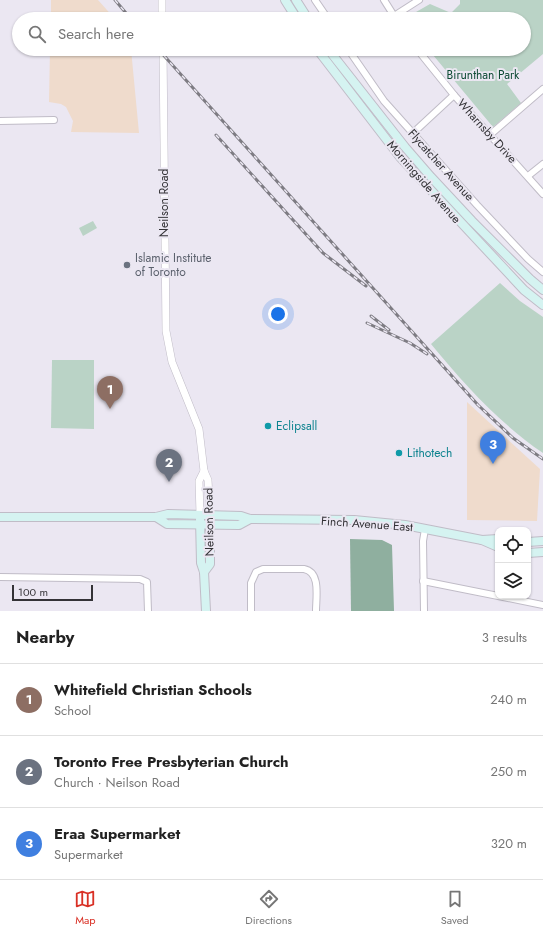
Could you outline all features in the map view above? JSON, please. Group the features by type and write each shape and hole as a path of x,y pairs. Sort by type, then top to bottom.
{"main road":[{"path":"285,0 293,12"},
{"path":"296,0 304,12"},
{"name":"Morningside Avenue","path":"321,56 405,162 524,290 543,305"},
{"name":"Morningside Avenue","path":"334,56 405,147 436,182 472,221 543,290"},
{"name":"Finch Avenue East","path":"0,517 156,517 168,514 200,514 241,516 250,520 354,520 425,529 482,540 495,546"},
{"name":"Neilson Road","path":"200,514 201,564 204,572 206,611"},
{"name":"Neilson Road","path":"204,572 210,564 210,515"},
{"name":"Finch Avenue East","path":"156,517 167,524 239,525 250,520"},
{"name":"Finch Avenue East","path":"482,540 495,539"},
{"path":"531,542 543,541"},
{"path":"531,553 543,552"}],"street":[{"path":"162,0 162,12"},
{"path":"315,0 323,12"},
{"path":"384,0 392,12"},
{"path":"402,12 419,0"},
{"name":"Neilson Road","path":"162,56 166,331 172,362 199,429 204,471 208,480 210,515"},
{"name":"Flycatcher Avenue","path":"353,56 384,101 508,237 543,272"},
{"name":"Wharnsby Drive","path":"423,56 454,95 491,134 543,194"},
{"path":"491,134 543,89"},
{"path":"413,133 454,95"},
{"path":"0,121 54,120"},
{"path":"528,176 543,164"},
{"name":"Neilson Road","path":"200,514 199,481 204,471"},
{"path":"424,611 423,581 425,529"},
{"path":"251,611 251,578 256,572 263,569 309,570 316,577 316,611"},
{"path":"0,577 140,579 147,582 148,611"},
{"path":"423,581 543,605"}],"shaded area":[{"path":"51,0 98,0 109,12 51,12"},
{"path":"50,56 132,56 139,133 71,132 73,121 66,107 61,104 49,102"},
{"path":"467,402 540,469 537,521 467,520"}],"green space":[{"name":"Birunthan Park","path":"460,0 543,0 543,54 507,84 521,103 493,127 434,56 531,56 531,12 452,12 460,4"},
{"name":"Birunthan Park","path":"430,4 449,12 416,12"},
{"path":"93,221 97,228 83,236 79,228"},
{"path":"500,283 520,301 543,317 543,453 512,429 483,403 431,344"},
{"path":"52,360 94,360 94,429 51,428"},
{"path":"350,539 382,540 392,545 394,611 351,611"}],"railway":[{"path":"115,0 125,12"},
{"path":"164,56 478,405 513,438 543,459"},
{"path":"216,135 323,253 366,286"},
{"path":"371,316 389,330"},
{"path":"367,323 410,343 427,354"}],"place":[{"name":"Islamic Institute of Toronto","path":"127,265"},
{"name":"Whitefield Christian Schools","path":"110,409"},
{"name":"Eclipsall","path":"268,426"},
{"name":"Lithotech","path":"399,453"},
{"name":"Eraa Supermarket","path":"493,464"},
{"name":"Toronto Free Presbyterian Church","path":"169,482"}]}
